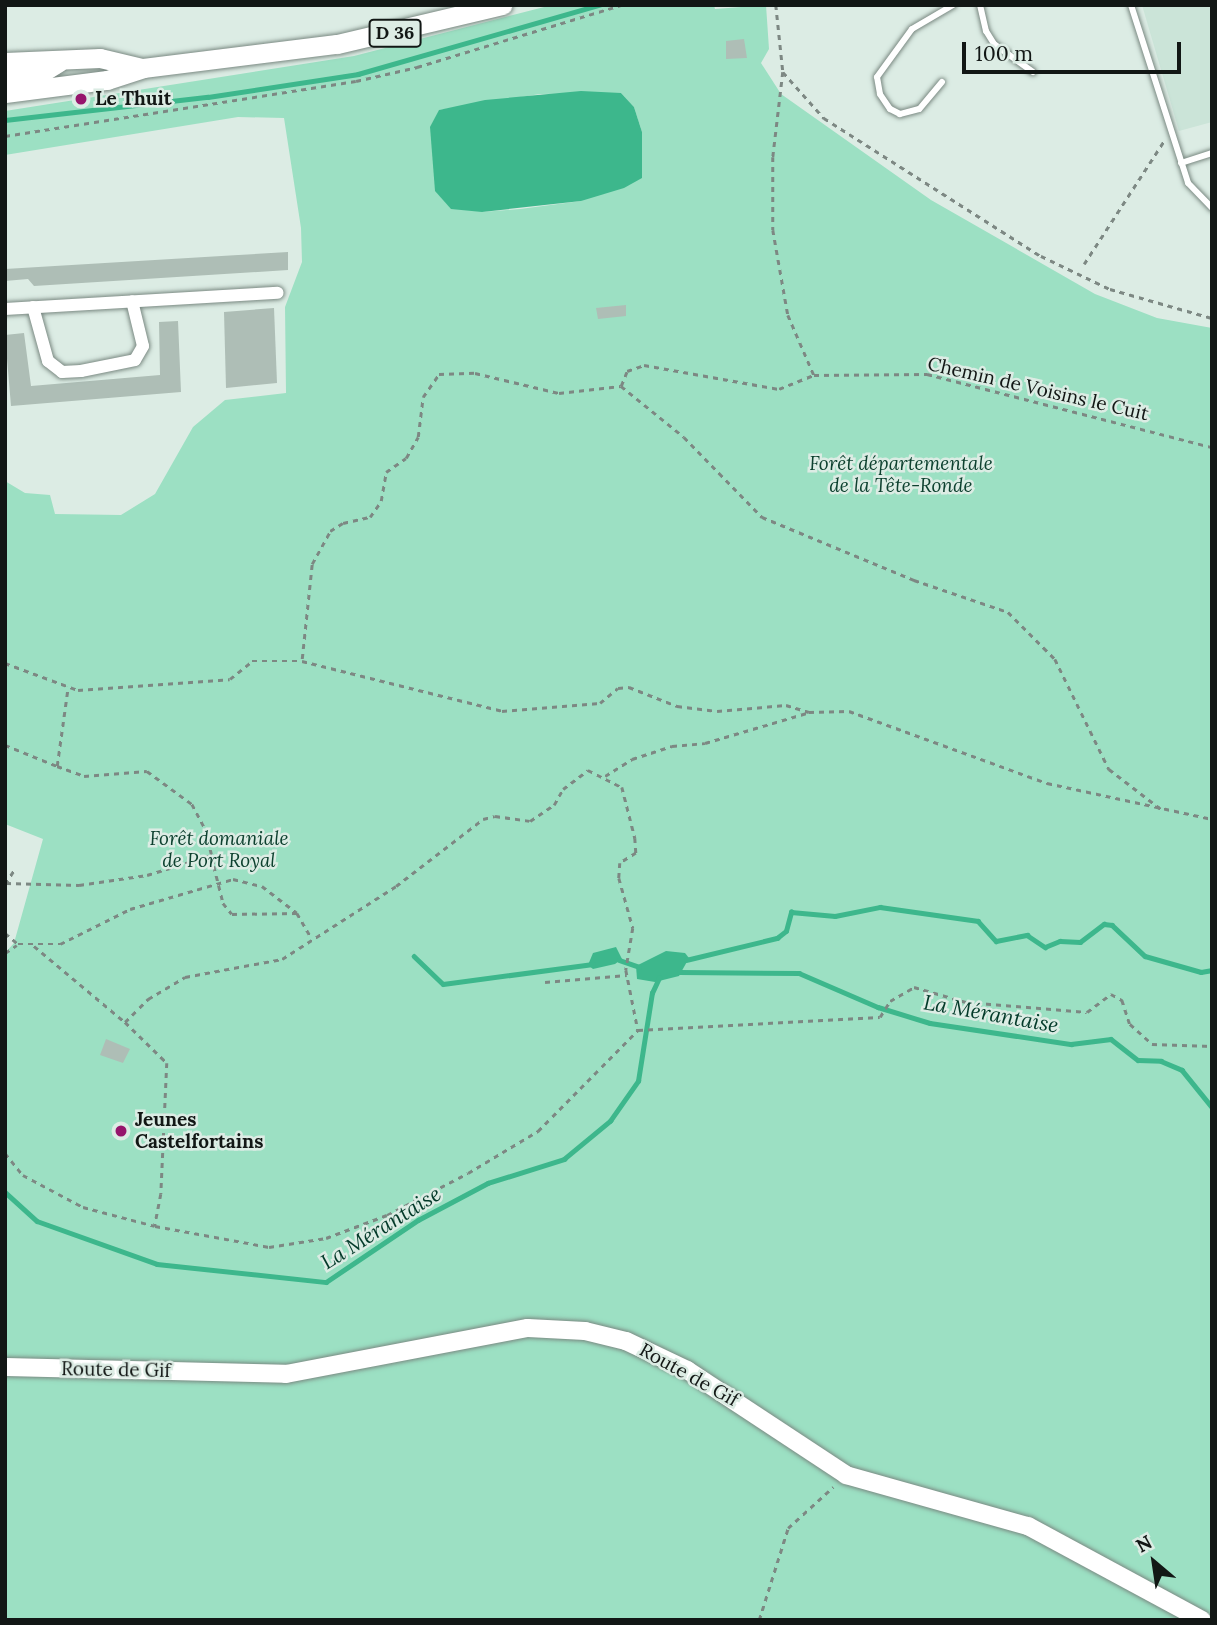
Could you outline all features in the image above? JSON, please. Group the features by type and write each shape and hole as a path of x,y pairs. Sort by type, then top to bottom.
{"main road":[{"name":"D 36","path":"5,93 107,80 143,68 337,44 502,5"},
{"name":"D 36","path":"5,77 43,72 66,58"},
{"name":"D 36","path":"5,62 100,58 143,68"}],"street":[{"path":"5,309 278,293"},
{"path":"33,307 48,361 62,372 81,371 135,360 143,346 132,301"},
{"name":"Route de Gif","path":"5,1367 286,1374 528,1328 585,1331 625,1341 687,1370 846,1475 1028,1526 1202,1620"}],"lane":[{"path":"942,82 919,110 901,114 890,110 880,94 877,77 912,29 953,5"},
{"path":"980,5 986,31 994,44 1032,72"},
{"path":"1132,5 1188,183 1212,208"},
{"path":"1181,163 1212,153"}],"path":[{"path":"5,136 356,80 417,67 621,5"},
{"path":"776,5 783,72 773,157 773,230 788,315 814,375"},
{"path":"783,72 824,118 1041,257 1110,289 1212,318"},
{"path":"1084,264 1170,132"},
{"name":"Chemin de Voisins le Cuit","path":"621,386 627,371 644,365 779,389 814,375 927,374 1212,447"},
{"path":"302,661 312,564 330,531 370,517 381,501 386,472 406,458 418,438 423,397 439,374 475,373 559,393 621,386 684,437 762,517 914,580 1008,612 1055,659 1109,769 1164,811"},
{"path":"5,663 78,690 230,679 251,661 302,661 502,711 600,703 618,688 629,687 677,706 717,711 786,705 809,712"},
{"path":"57,766 68,687"},
{"path":"605,776 632,758 659,750 705,743 809,712 849,710 889,721 1046,783 1164,811 1212,819"},
{"path":"5,745 83,776 147,771 192,804 206,830 223,904 232,914 297,913"},
{"path":"125,1022 148,999 185,977 282,959 396,886 483,819 495,816 530,821 554,805 563,789 588,770 605,776 622,787 635,838 636,853 620,863 619,878 633,928 626,970 638,1030"},
{"path":"6,883 79,885 148,875 212,855"},
{"path":"6,883 14,870"},
{"path":"5,933 18,944 60,944 130,909 233,878 262,886 297,913 312,939"},
{"path":"5,953 18,944"},
{"path":"34,946 125,1022 167,1063 161,1194 155,1226"},
{"path":"545,982 627,975"},
{"path":"5,1153 23,1175 83,1207 155,1226 270,1247 326,1238 387,1214 538,1131 638,1030 880,1017 890,1001 914,987 966,1002 1087,1012 1111,994 1122,1000 1130,1024 1152,1044 1212,1046"},
{"path":"760,1620 788,1528 846,1475"}],"shaded area":[{"path":"1142,5 1212,5 1212,122 1179,131"},
{"path":"581,91 621,93 634,107 642,132 642,178 624,188 581,201 482,212 451,209 435,191 430,127 439,110 485,100"},
{"path":"616,947 622,959 615,964 593,969 588,965 593,953"},
{"path":"666,951 685,953 689,958 679,976 655,982 637,979 636,966"}],"green space":[{"path":"552,5 714,5 715,9 766,5 769,49 761,63 781,94 931,200 1095,294 1157,318 1212,328 1212,1620 5,1620 5,953 14,943 43,839 5,824 5,481 25,493 50,495 55,514 121,515 155,494 193,427 225,400 286,393 285,307 302,262 301,228 284,118 238,117 5,155 5,111 354,56","holes":["621,93 634,107 642,132 581,201 482,212 439,110 540,94"]}],"building":[{"path":"744,39 747,58 726,59 726,41"},
{"path":"288,252 288,270 34,286 28,279 5,281 5,269"},
{"path":"626,305 626,316 598,319 596,308"},
{"path":"274,308 277,383 226,388 224,312"},
{"path":"178,321 181,392 11,406 5,335 24,333 31,386 160,375 159,322"},
{"path":"106,1039 130,1049 123,1063 100,1055"}],"waterway":[{"path":"5,120 208,97 358,74 599,5"},
{"name":"La Mérantaise","path":"686,960 777,938 786,931 791,912 835,916 880,907 978,921 996,941 1027,935 1045,947 1060,941 1080,942 1104,924 1112,925 1145,956 1201,972 1212,970"},
{"name":"La Mérantaise","path":"414,956 443,984 593,964"},
{"name":"La Mérantaise","path":"619,960 639,967"},
{"name":"La Mérantaise","path":"679,972 799,973 878,1007 930,1023 1071,1044 1111,1039 1138,1060 1161,1061 1182,1070 1212,1107"},
{"name":"La Mérantaise","path":"5,1192 37,1221 157,1264 326,1282 418,1220 488,1183 564,1159 610,1121 638,1081 652,993 659,978"}],"place":[{"name":"Le Thuit","path":"81,99"},
{"name":"Jeunes Castelfortains","path":"121,1131"}],"park label":[{"name":"Forêt départementale de la Tête-Ronde","path":"901,475"},
{"name":"Forêt domaniale de Port Royal","path":"219,850"}]}
